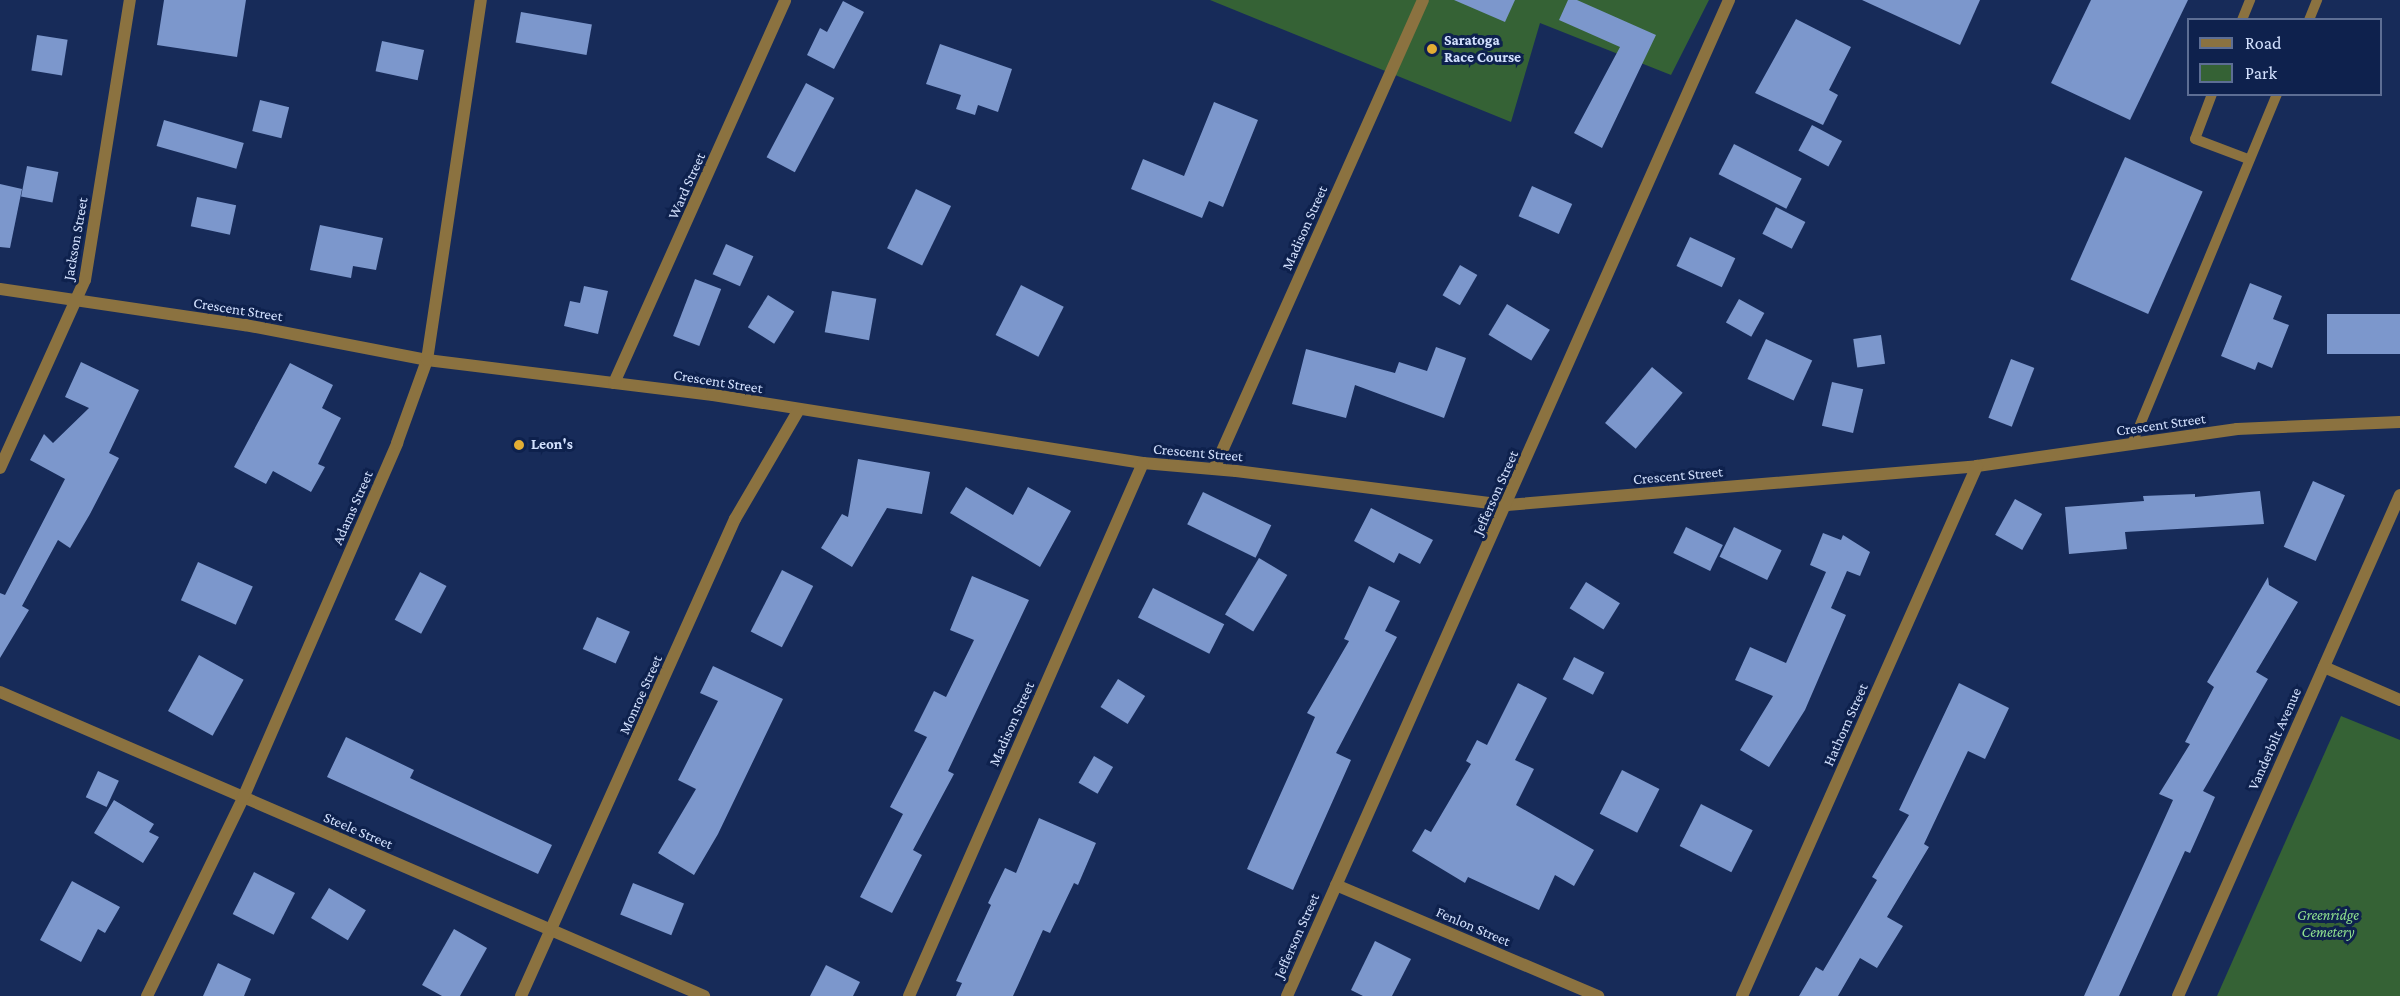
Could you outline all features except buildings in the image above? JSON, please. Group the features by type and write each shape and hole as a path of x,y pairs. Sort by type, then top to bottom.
{"street":[{"name":"Jackson Street","path":"0,468 78,301 130,0"},
{"name":"Adams Street","path":"147,996 243,798 397,443 427,360 481,0"},
{"name":"Ward Street","path":"614,383 785,0"},
{"name":"Madison Street","path":"1214,469 1423,0"},
{"name":"Jefferson Street","path":"1287,996 1730,0"},
{"name":"Crescent Street","path":"0,289 245,325 427,360 713,395 798,411 980,435 1143,463 1214,469 1507,505 1977,466 2237,429 2400,422"},
{"name":"Monroe Street","path":"521,996 735,519 798,411"},
{"name":"Madison Street","path":"909,996 1143,463"},
{"name":"Hathorn Street","path":"1743,996 1977,466"},
{"name":"Vanderbilt Avenue","path":"2178,996 2400,495"},
{"path":"2324,667 2400,700"},
{"name":"Steele Street","path":"0,692 704,996"},
{"name":"Fenlon Street","path":"1336,885 1598,996"}],"lane":[{"path":"2243,18 2250,0"},
{"path":"2310,18 2317,0"},
{"path":"2211,96 2195,139 2248,159"},
{"path":"2132,444 2210,263 2248,159 2276,96"}],"green space":[{"name":"Saratoga Race Course","path":"1210,0 1709,0 1671,75 1540,23 1511,122"},
{"name":"Greenridge Cemetery","path":"2341,716 2400,740 2400,996 2217,996"}],"place":[{"name":"Saratoga Race Course","path":"1432,49"},
{"name":"Leon's","path":"519,445"}]}
